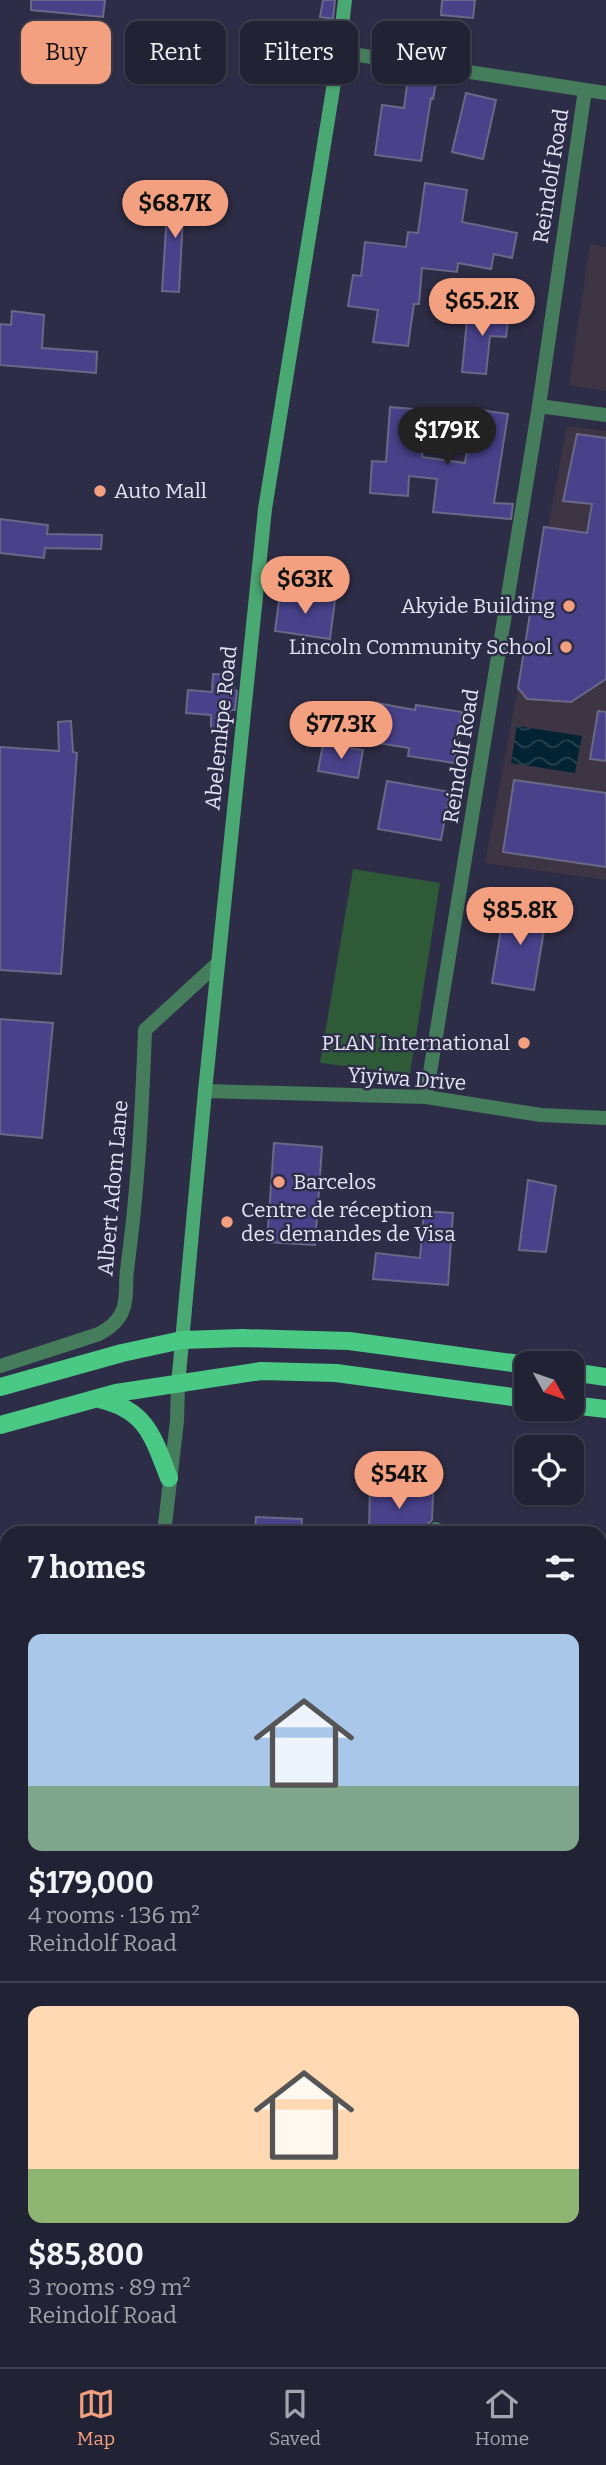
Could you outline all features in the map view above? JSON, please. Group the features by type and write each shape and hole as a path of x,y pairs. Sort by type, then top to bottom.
{"main road":[{"path":"0,1387 122,1353 182,1340 242,1338 349,1341 514,1363"},
{"path":"0,1425 147,1388 261,1371 324,1373 514,1397"},
{"path":"584,1374 606,1377"},
{"path":"96,1399 118,1404 131,1412 151,1432 169,1478"},
{"path":"584,1406 606,1409"}],"street":[{"name":"Abelemkpe Road","path":"343,21 345,0"},
{"path":"358,55 606,93"},
{"name":"Abelemkpe Road","path":"178,1385 205,1091 265,509 334,84"},
{"name":"Reindolf Road","path":"426,1097 540,406 585,90"},
{"path":"540,406 606,415"},
{"name":"Albert Adom Lane","path":"0,1366 99,1334 112,1326 122,1312 138,1185 145,1030 218,963"},
{"name":"Yiyiwa Drive","path":"205,1091 426,1097 541,1115 606,1118"},
{"path":"165,1526 177,1421 178,1385"}],"shaded area":[{"path":"590,244 606,247 606,391 569,385"},
{"name":"Lincoln Community School","path":"567,426 606,431 606,880 485,863"}],"green space":[{"path":"353,869 440,883 410,1074 320,1063"}],"water":[{"path":"517,726 582,736 575,773 511,763"}],"building":[{"path":"31,0 105,0 103,17 31,10"},
{"path":"323,0 335,0 333,19 320,17"},
{"path":"442,0 475,0 473,18 441,15"},
{"path":"407,84 436,84 421,161 375,155 382,105 404,108"},
{"path":"466,93 496,100 483,159 452,152"},
{"path":"425,183 467,190 462,222 517,233 512,258 494,254 491,269 458,263 457,272 422,268 419,304 414,304 408,346 373,342 378,310 348,306 353,275 361,276 365,242 406,247 408,232 418,233"},
{"path":"168,197 196,199 195,218 183,217 179,292 162,291"},
{"path":"468,309 509,313 506,337 490,336 486,374 462,372"},
{"path":"12,311 44,315 42,348 97,352 96,373 0,365 0,324 11,325"},
{"path":"390,407 413,409 410,442 424,443 422,457 465,463 473,409 508,414 494,503 513,504 511,519 433,512 437,479 409,476 408,496 370,493 372,461 386,462"},
{"name":"Akyide Building","path":"577,434 606,438 606,679 571,702 527,699 518,688 544,527 587,533 592,504 563,501"},
{"path":"0,519 48,525 47,534 102,535 101,549 45,548 44,558 0,553"},
{"path":"280,593 335,600 330,639 275,631"},
{"path":"213,674 234,675 234,690 237,691 235,710 230,710 229,733 211,732 211,715 186,713 188,690 212,692"},
{"path":"377,703 415,710 416,705 462,712 454,763 408,756 409,748 371,742"},
{"path":"598,711 606,712 606,761 590,759"},
{"path":"71,721 73,752 77,753 61,974 0,970 0,747 59,751 58,722"},
{"path":"323,744 363,750 358,778 318,771"},
{"path":"514,780 606,793 606,867 503,852"},
{"path":"387,781 450,792 441,840 378,829"},
{"path":"505,905 547,912 534,990 492,983"},
{"path":"0,1019 53,1023 42,1138 0,1134"},
{"path":"274,1143 322,1147 315,1245 267,1242"},
{"path":"528,1180 556,1186 546,1252 519,1250"},
{"path":"424,1211 453,1213 448,1285 373,1279 376,1253 420,1258"},
{"path":"370,1486 388,1487 388,1492 433,1493 432,1520 427,1526 369,1526"},
{"path":"256,1517 302,1519 302,1526 255,1526"}],"place":[{"name":"Auto Mall","path":"100,491"},
{"name":"Akyide Building","path":"569,606"},
{"name":"Lincoln Community School","path":"566,647"},
{"name":"PLAN International","path":"524,1043"},
{"name":"Barcelos","path":"279,1182"},
{"name":"Centre de réception des demandes de Visa","path":"227,1222"}]}
